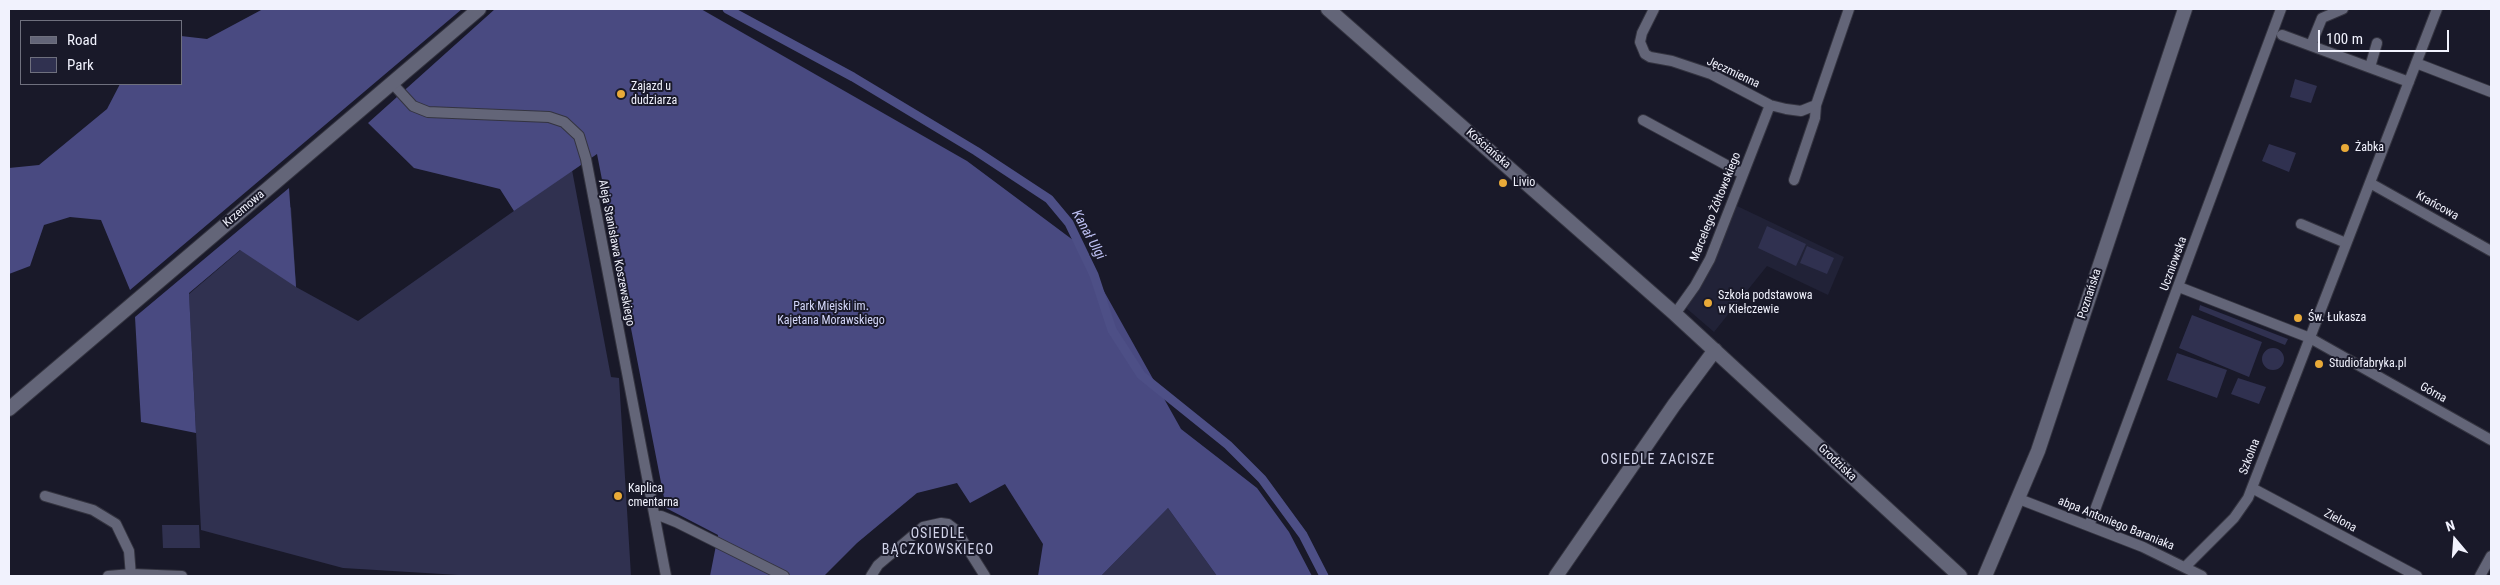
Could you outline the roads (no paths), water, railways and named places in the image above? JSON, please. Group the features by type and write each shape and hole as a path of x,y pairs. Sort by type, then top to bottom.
{"main road":[{"name":"Krzemowa","path":"9,409 479,9"},
{"name":"Kościańska","path":"1328,9 1715,350"},
{"name":"Poznańska","path":"1985,576 2038,451 2185,9"},
{"path":"1556,576 1669,412 1715,350"},
{"name":"Grodziska","path":"1715,350 1960,576"}],"street":[{"name":"Jęczmienna","path":"1654,9 1642,33 1642,48 1650,57 1672,61 1710,74 1770,105 1801,110 1816,105"},
{"path":"1794,180 1815,118 1816,105 1849,9"},
{"name":"Uczniowska","path":"2089,526 2281,9"},
{"path":"2311,45 2322,18 2343,9"},
{"name":"Szkolna","path":"2184,566 2234,518 2242,508 2252,488 2437,9"},
{"path":"2282,35 2409,82"},
{"path":"2370,67 2377,43"},
{"path":"2416,63 2491,92"},
{"name":"Aleja Stanisława Koszewskiego","path":"392,83 413,106 428,112 549,117 564,122 579,136 586,159 644,470 666,576"},
{"name":"Marcelego Żółtowskiego","path":"1675,314 1695,286 1710,259 1770,105"},
{"path":"1642,120 1743,174"},
{"name":"Krańcowa","path":"2370,183 2491,251"},
{"path":"2301,224 2346,243"},
{"path":"2179,287 2310,338"},
{"name":"Górna","path":"2310,338 2491,440"},
{"name":"Zielona","path":"2252,488 2417,576"},
{"path":"45,496 93,510 116,524 130,550 131,575"},
{"name":"abpa Antoniego Baraniaka","path":"2019,499 2143,547 2202,576"},
{"path":"655,517 661,516 676,522 784,576"},
{"path":"871,576 878,565 923,526 941,522 948,524 956,530 985,576"},
{"path":"2480,576 2491,556"},
{"path":"108,576 182,576"}],"waterway":[{"name":"Kanał Ulgi","path":"727,9 853,77 976,151 1049,199 1069,223 1094,275 1112,330 1141,375 1228,445 1262,479 1303,535 1324,576"}],"place":[{"name":"Zajazd u dudziarza","path":"621,94"},
{"name":"Żabka","path":"2345,148"},
{"name":"Livio","path":"1503,183"},
{"name":"Szkoła podstawowa w Kiełczewie","path":"1708,303"},
{"name":"Św. Łukasza","path":"2298,318"},
{"name":"Studiofabryka.pl","path":"2319,364"},
{"name":"Kaplica cmentarna","path":"618,496"}],"district":[{"name":"OSIEDLE ZACISZE","path":"1658,460"},
{"name":"OSIEDLE BĄCZKOWSKIEGO","path":"938,542"}],"park label":[{"name":"Park Miejski im. Kajetana Morawskiego","path":"831,314"}]}
